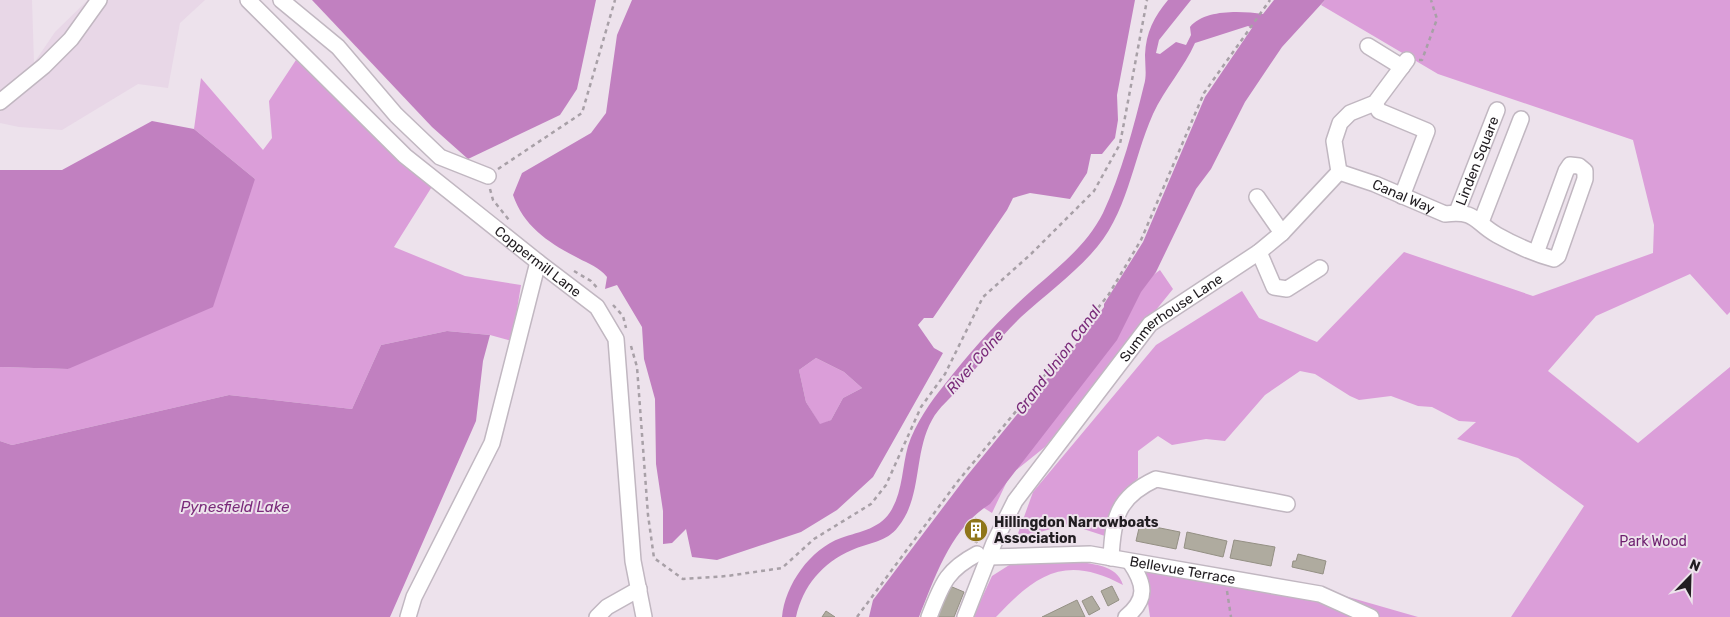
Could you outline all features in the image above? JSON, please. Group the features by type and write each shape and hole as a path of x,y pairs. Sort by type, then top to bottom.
{"street":[{"path":"0,102 44,66 71,39 99,0"},
{"name":"Coppermill Lane","path":"248,0 405,156 597,307 616,339 633,561 644,617"},
{"path":"281,0 338,47 396,115 440,157 488,176"},
{"path":"1339,172 1334,141 1340,123 1350,113 1375,103 1405,63 1368,46"},
{"path":"1375,103 1379,111 1427,131 1402,196"},
{"name":"Linden Square","path":"1457,212 1497,110"},
{"name":"Linden Square","path":"1481,222 1521,119"},
{"path":"1570,165 1578,166 1585,171 1585,179 1558,256 1554,259 1542,255 1566,171 1570,165"},
{"name":"Canal Way","path":"1339,172 1445,214 1457,212 1470,215 1494,234 1542,255"},
{"name":"Summerhouse Lane","path":"965,617 983,555 1014,501 1150,324 1259,252 1282,233 1339,172"},
{"path":"1257,197 1282,233"},
{"path":"1259,252 1274,287 1288,289 1320,268"},
{"path":"408,617 414,597 492,443 538,262"},
{"path":"1111,558 1113,527 1119,509 1138,487 1156,479 1287,504"},
{"name":"Bellevue Terrace","path":"983,555 1090,554 1320,594 1371,617"},
{"path":"929,617 944,580 961,562 983,555"},
{"path":"1126,617 1138,606 1142,595 1140,577 1130,562"},
{"path":"597,617 607,607 638,589"}],"path":[{"path":"510,221 492,200 488,176 582,113 615,0"},
{"path":"630,341 637,366 648,515 654,558 684,579 728,576 782,568 814,539 871,504 886,485 922,407 945,374 983,297 1031,254 1094,191 1120,144 1147,0"},
{"path":"857,617 958,481 1109,294 1141,240 1204,93 1270,0"},
{"path":"1405,63 1422,60 1435,29 1437,19 1431,0"},
{"path":"567,266 591,281 604,295"},
{"path":"610,302 623,316 628,333"},
{"path":"1225,578 1231,617"}],"shaded area":[{"path":"0,0 32,0 34,63 55,32 88,0 205,0 180,23 168,88 138,84 62,130 19,127 0,123"}],"green space":[{"name":"Park Wood","path":"1325,0 1730,0 1730,312 1727,315 1690,274 1596,316 1548,371 1638,443 1730,367 1730,617 1511,617 1584,506 1518,458 1457,439 1476,422 1459,421 1432,407 1418,406 1391,396 1359,400 1315,374 1300,371 1265,395 1225,441 1206,439 1172,445 1158,436 1138,451 1138,478 1117,506 1105,536 1068,524 1016,539 1033,492 1156,345 1242,291 1259,318 1317,342 1404,252 1533,296 1653,253 1654,225 1633,140 1438,74 1321,5"},
{"path":"296,60 433,185 394,247 465,276 521,285 512,341 490,335 447,331 381,345 352,409 229,395 12,445 0,441 0,367 68,369 255,179 194,129 201,78 263,150 272,138 269,101"},
{"path":"1160,270 1173,289 1045,447 1010,475 992,513 984,508 1000,458 1130,292"},
{"path":"816,358 844,372 862,388 843,398 831,420 820,425 806,402 799,370"},
{"path":"1072,561 1095,564 1109,569 1120,578 1123,585 1103,576 1085,571 1068,570 1053,573 1025,590 996,617 973,617 992,576 1014,562"},
{"path":"1142,562 1324,590 1418,617 1150,617"}],"water":[{"path":"312,0 596,0 577,89 560,115 468,159 432,127"},
{"path":"632,0 1135,0 1117,95 1118,120 1115,138 1102,154 1091,154 1087,173 1070,199 1030,193 1013,198 1007,210 933,318 924,318 918,325 934,348 943,353 873,477 837,510 801,532 717,560 692,557 686,529 672,543 663,544 663,511 656,464 655,399 644,359 642,327 617,285 605,289 607,277 601,271 557,246 539,233 524,216 513,195 522,173 591,133 606,113 617,35","holes":["816,358 844,372 862,388 843,398 831,420 820,424 806,402 799,370"]},
{"name":"River Colne","path":"1168,0 1191,0 1159,40 1156,53 1160,54 1176,42 1186,45 1191,35 1190,27 1197,21 1214,14 1244,12 1263,14 1274,0 1325,0 1282,47 1245,102 1211,169 1196,189 1156,272 1141,292 1117,340 990,504 976,514 965,526 946,554 919,617 869,617 873,600 966,477 1046,379 1051,377 1104,307 1104,304 1143,242 1205,97 1252,28 1248,26 1195,43 1153,114 1121,205 1103,239 1074,271 1013,325 941,407 932,420 922,447 911,502 906,515 898,527 883,539 841,555 815,577 803,595 796,617 782,617 788,593 794,581 819,550 841,538 876,525 887,516 896,501 911,438 919,421 934,398 989,332 1064,262 1095,227 1116,183 1131,133 1145,81 1145,55 1149,32"},
{"path":"152,121 194,129 255,179 213,307 68,369 0,367 0,170 62,170"},
{"name":"Pynesfield Lake","path":"447,331 490,335 483,361 476,421 390,617 0,617 0,441 12,445 229,395 352,409 381,345"}],"building":[{"name":"Hillingdon Narrowboats Association","path":"975,518 985,522 977,543 967,538"},
{"path":"1140,524 1180,532 1176,549 1136,541"},
{"path":"1187,532 1227,541 1223,557 1184,548"},
{"path":"1234,540 1275,547 1271,566 1230,558"},
{"path":"1298,554 1326,561 1323,574 1292,567 1293,561 1296,561"},
{"path":"945,584 964,592 954,617 931,617"},
{"path":"1112,586 1119,600 1108,606 1101,591"},
{"path":"1092,596 1100,609 1089,615 1082,601"},
{"path":"1077,600 1085,617 1042,617"},
{"path":"826,611 835,617 822,617"}],"place":[{"name":"Hillingdon Narrowboats Association","path":"976,530"}],"water label":[{"name":"Grand Union Canal","path":"1058,360"}]}
